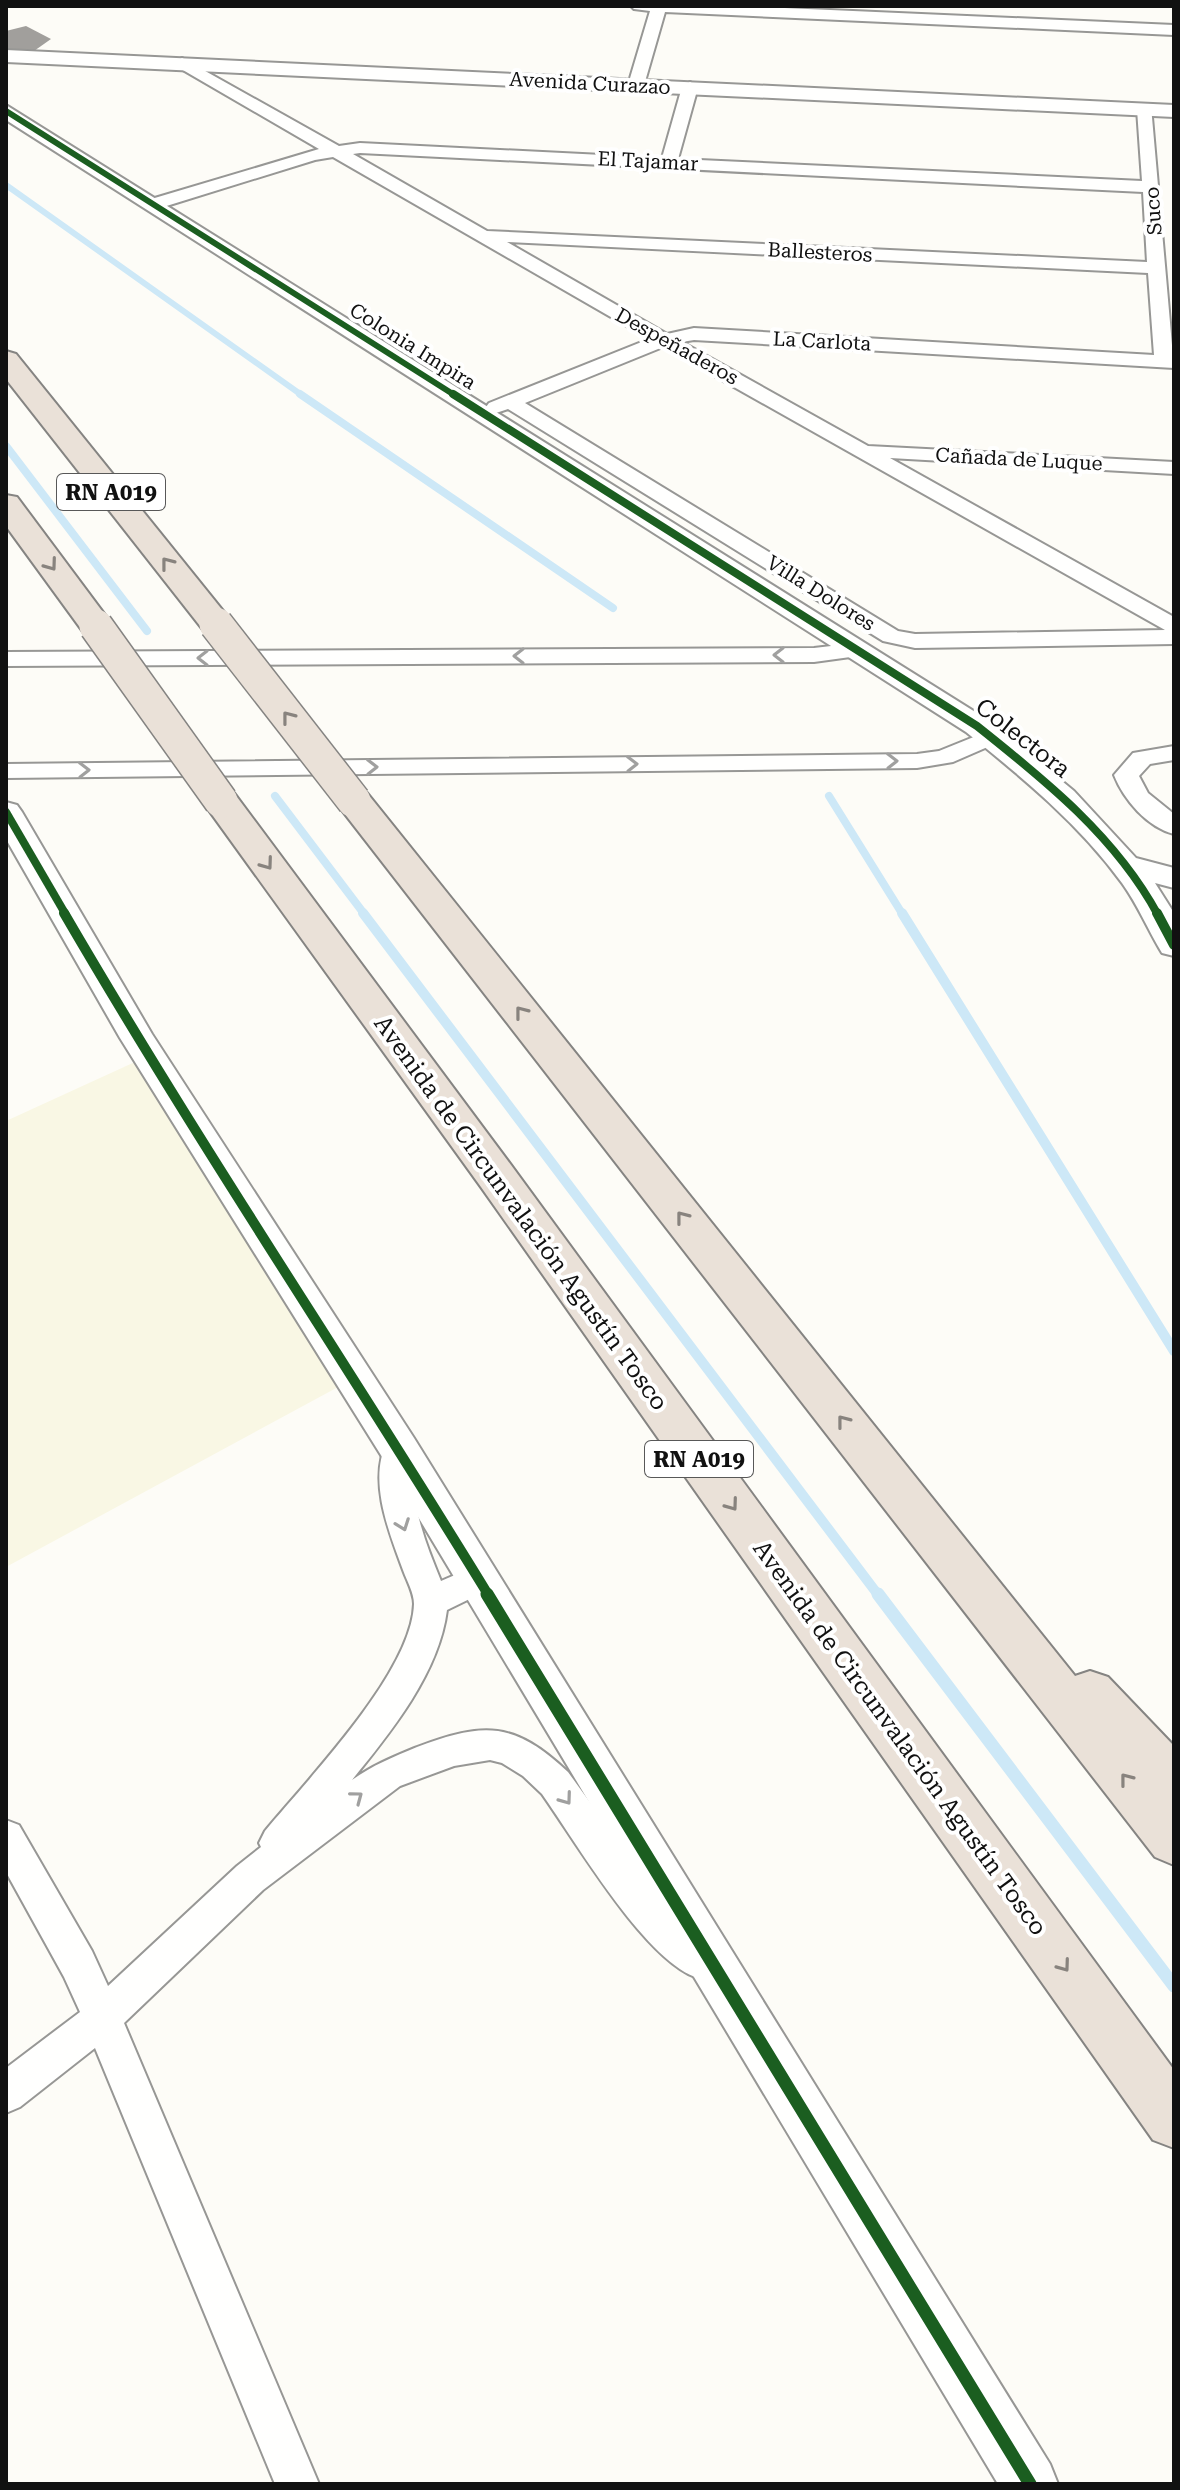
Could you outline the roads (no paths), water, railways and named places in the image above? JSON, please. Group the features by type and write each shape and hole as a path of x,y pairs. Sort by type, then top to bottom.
{"highway":[{"name":"RN A019","path":"6,360 1174,1840"},
{"name":"Avenida de Circunvalación Agustín Tosco","path":"6,504 496,1176 1174,2119"},
{"path":"891,1482 1174,1782"}],"street":[{"path":"639,6 1174,30"},
{"path":"636,85 659,6"},
{"name":"Avenida Curazao","path":"6,56 1174,111"},
{"name":"Despeñaderos","path":"182,63 664,340 1174,626"},
{"path":"669,162 690,87"},
{"name":"Suco","path":"1145,109 1157,268 1169,361"},
{"name":"Colonia Impira","path":"6,111 799,614"},
{"name":"El Tajamar","path":"154,204 336,150 360,148 1151,187"},
{"name":"Ballesteros","path":"484,236 1157,268"},
{"name":"La Carlota","path":"483,412 664,340 694,334 1169,361"},
{"name":"Villa Dolores","path":"510,402 891,636 915,641 1174,637"},
{"name":"Cañada de Luque","path":"865,450 1174,468"},
{"name":"Colectora","path":"799,614 991,737 1062,794 1126,865 1163,921 1174,945"},
{"path":"6,659 814,655 857,650"},
{"path":"6,771 917,761 953,754 991,737"},
{"path":"1174,753 1142,758 1126,775 1130,788 1143,804 1174,826"},
{"path":"6,812 137,1038 399,1449 1030,2484"},
{"path":"1126,865 1174,878"},
{"path":"250,1878 345,1760 398,1688 420,1653 427,1634 431,1602 398,1511 395,1475 399,1449"},
{"path":"431,1602 478,1579"},
{"path":"6,2093 101,2019 250,1878 387,1775 453,1750 490,1744 512,1750 536,1765 555,1783 649,1914 730,1989"},
{"path":"536,1765 580,1746"},
{"path":"6,1837 78,1964 129,2078 297,2484"}],"waterway":[{"path":"6,185 303,396"},
{"path":"300,394 613,608"},
{"path":"6,446 147,631"},
{"path":"275,796 365,915"},
{"path":"829,796 903,915"},
{"path":"363,913 879,1596"},
{"path":"902,913 1174,1351"},
{"path":"878,1594 1174,1986"}]}
